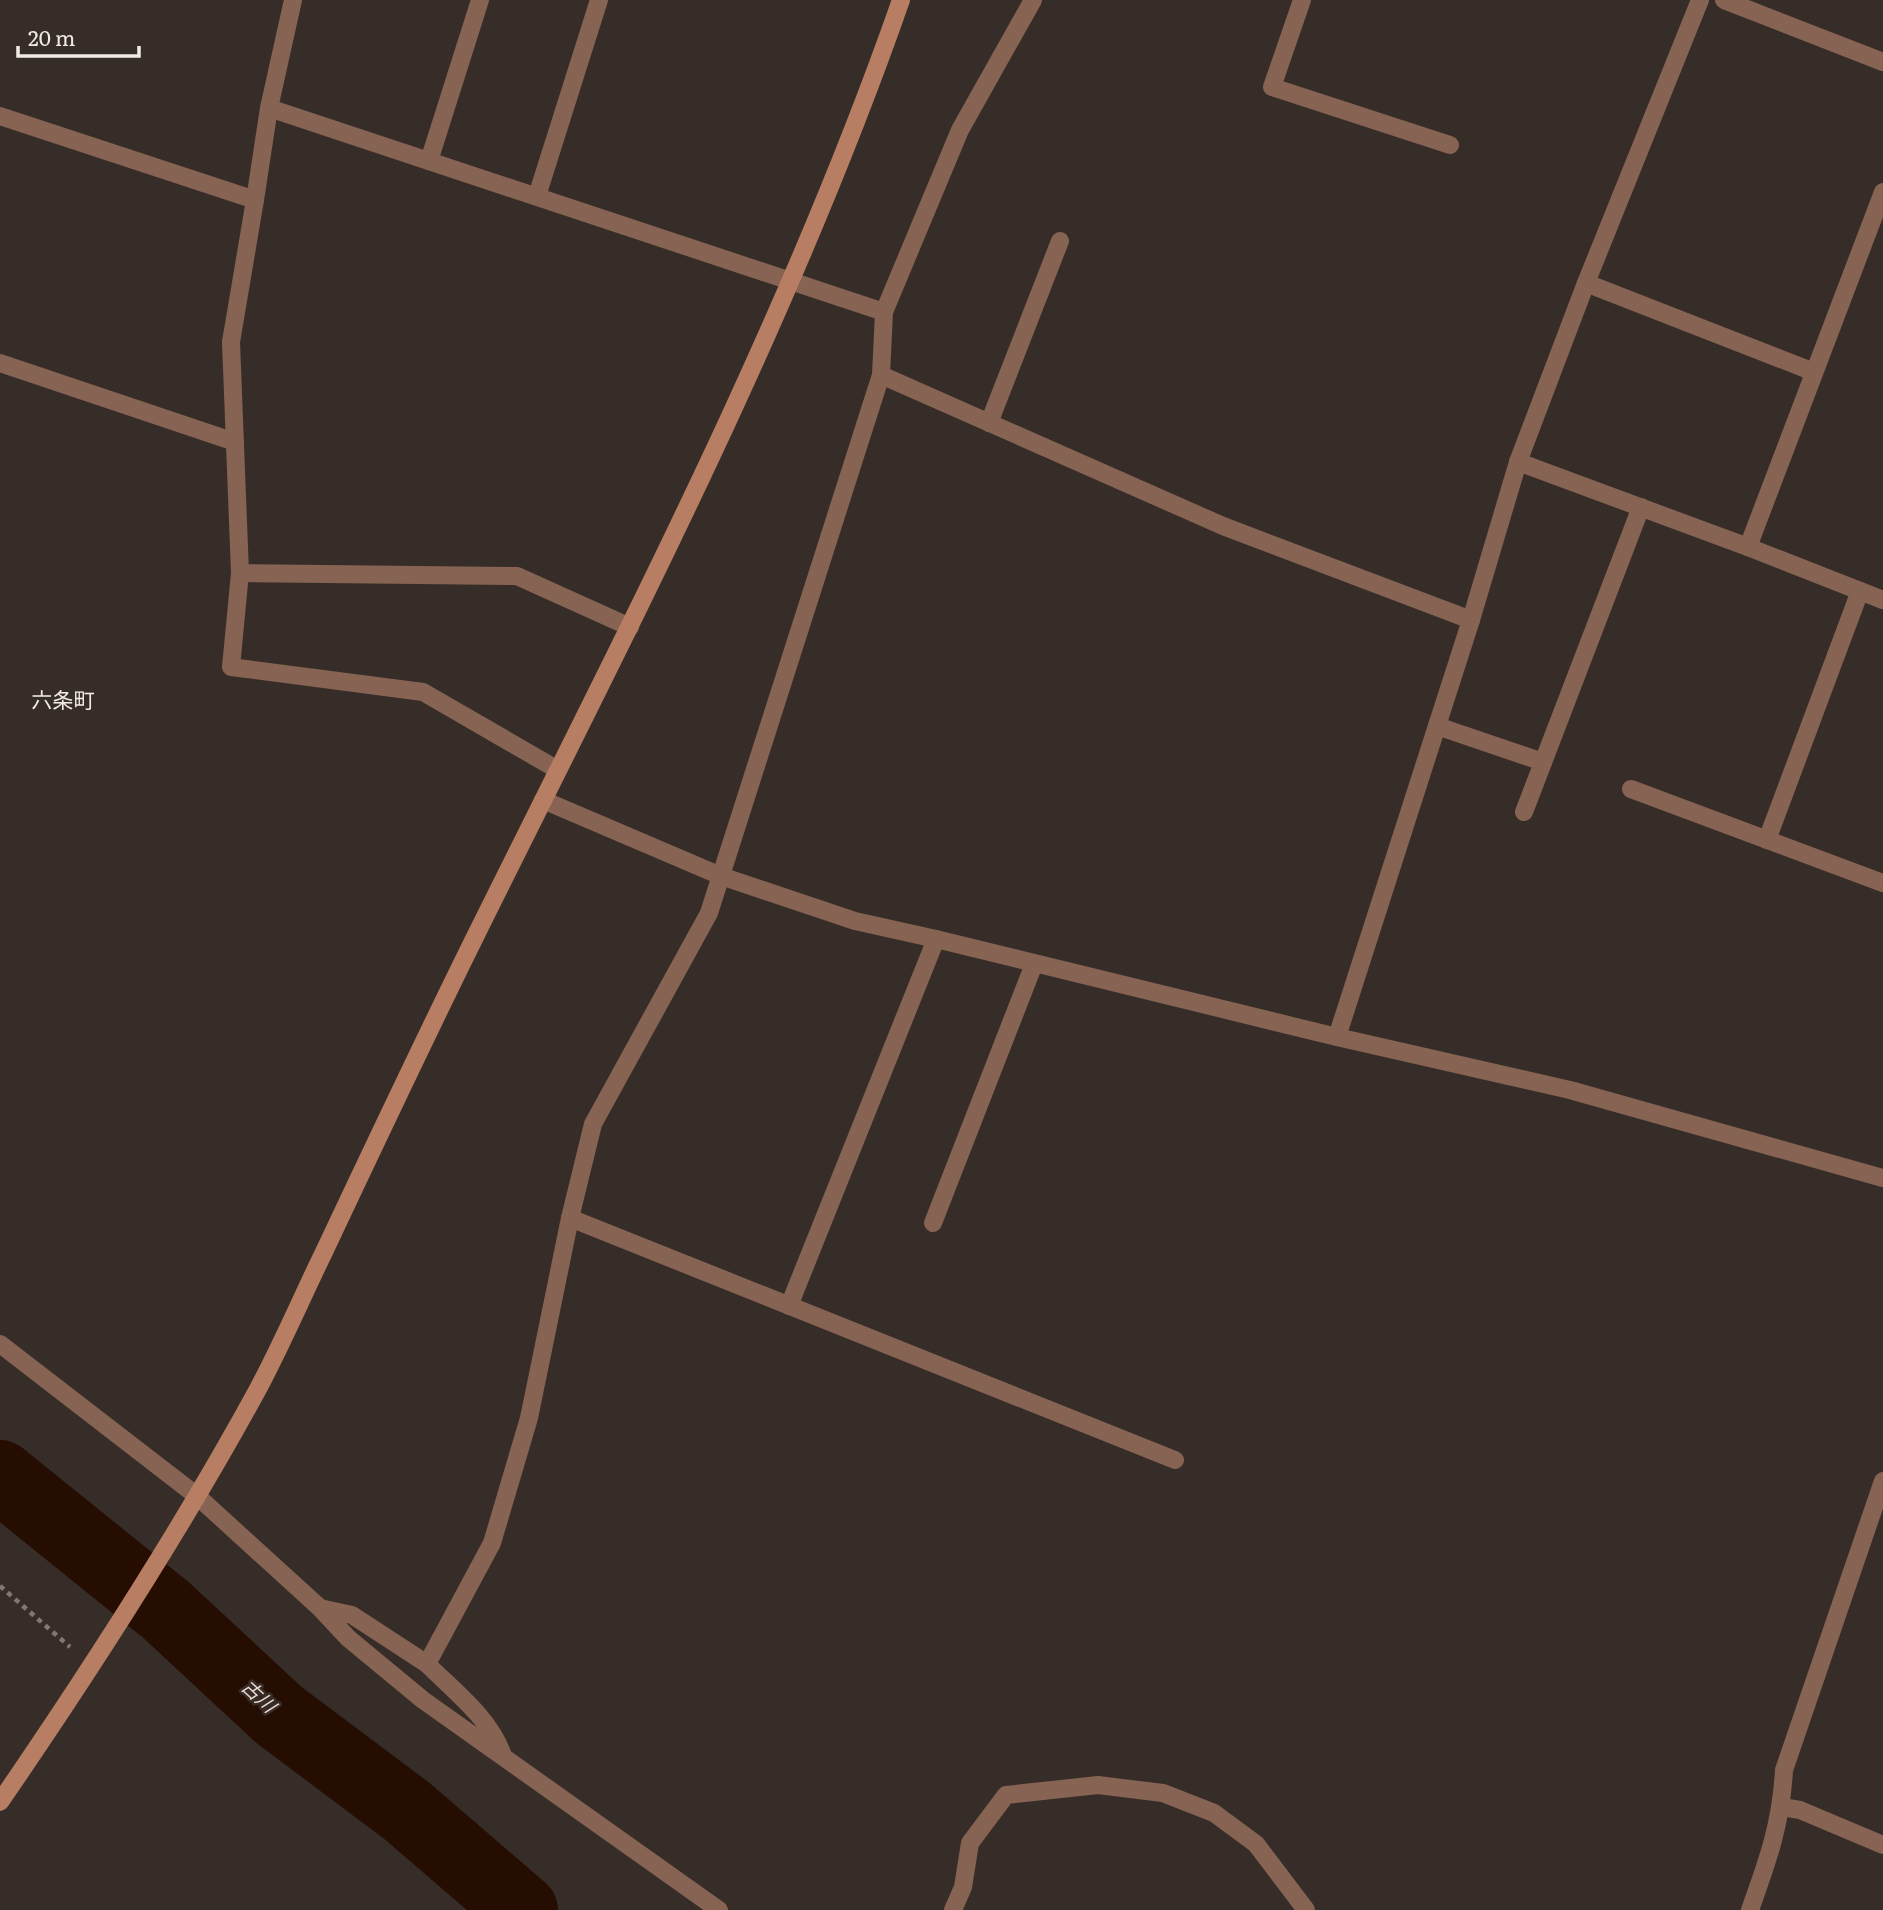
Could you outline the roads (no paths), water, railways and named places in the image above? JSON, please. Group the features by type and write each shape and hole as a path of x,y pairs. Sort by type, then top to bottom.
{"street":[{"path":"293,0 270,108 231,342 240,573 231,667 423,692 558,770"},
{"path":"429,161 480,0"},
{"path":"537,196 599,0"},
{"path":"0,1802 105,1646 187,1514 260,1384 470,946 682,522 790,281 869,94 901,0"},
{"path":"427,1664 492,1543 529,1418 570,1218 593,1124 709,913 881,375 884,312 960,131 1033,0"},
{"path":"1301,0 1272,87 1450,145"},
{"path":"1337,1037 1471,620 1518,462 1586,283 1700,0"},
{"path":"1724,0 1883,62"},
{"path":"270,108 884,312"},
{"path":"0,116 255,200"},
{"path":"1748,547 1883,192"},
{"path":"989,423 1060,241"},
{"path":"1586,283 1814,372"},
{"path":"0,363 235,442"},
{"path":"881,375 1223,526 1471,620"},
{"path":"1518,462 1883,600"},
{"path":"1524,812 1641,507"},
{"path":"240,573 517,576 630,626"},
{"path":"1767,840 1860,591"},
{"path":"1437,726 1543,762"},
{"path":"1631,789 1883,883"},
{"path":"543,800 721,876 855,921 1570,1090 1883,1178"},
{"path":"789,1306 936,939"},
{"path":"933,1223 1034,964"},
{"path":"570,1218 1175,1460"},
{"path":"0,1344 197,1496 320,1608 348,1638 423,1700 719,1908"},
{"path":"1750,1910 1772,1849 1782,1807 1784,1770 1883,1481"},
{"path":"320,1608 352,1615 427,1664 479,1716 497,1738 503,1756"},
{"path":"953,1910 962,1887 970,1843 1006,1795 1098,1785 1163,1793 1214,1813 1256,1844 1306,1910"},
{"path":"1782,1807 1800,1810 1883,1845"}],"waterway":[{"name":"古川","path":"0,1476 166,1610 279,1715 407,1811 522,1910"}],"district":[{"name":"六条町","path":"63,701"}]}
